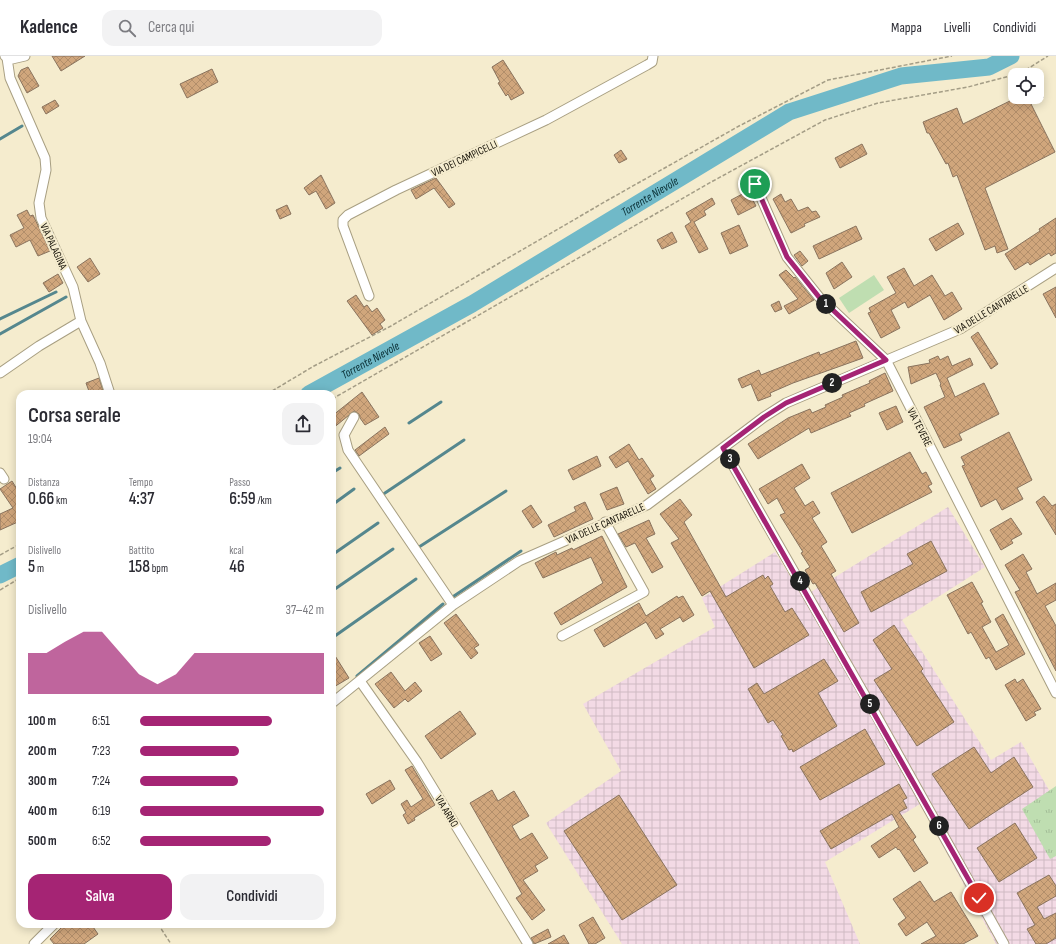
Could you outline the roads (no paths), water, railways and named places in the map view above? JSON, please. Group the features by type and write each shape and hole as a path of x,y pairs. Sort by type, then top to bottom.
{"street":[{"path":"6,57 16,59 25,56"},
{"name":"VIA DEI CAMPICELLI","path":"369,296 343,226 343,220 348,215 396,190 546,120 647,65 652,62 653,56"},
{"name":"VIA PALAGINA","path":"6,57 10,78 46,158 46,170 39,202 41,218 74,287 81,321 100,363 109,390"},
{"name":"VIA TEVERE","path":"755,184 787,257 819,297 886,360 1056,693"},
{"name":"VIA DELLE CANTARELLE","path":"336,700 453,605 519,561 646,504 764,417 786,403 960,329 1056,268"},
{"path":"0,373 39,346 81,321"},
{"path":"354,417 344,436 348,450 453,605"},
{"path":"723,448 871,706 1004,944"},
{"path":"562,636 644,592 605,522"},
{"name":"VIA ARNO","path":"360,681 417,762 528,944"},
{"path":"34,944 50,928"}],"waterway":[{"name":"Torrente Nievole","path":"316,390 472,304 789,112 901,76 989,67 1011,56"},
{"path":"0,139 22,126"},
{"path":"0,319 56,292"},
{"path":"0,334 66,297"},
{"path":"409,423 441,402"},
{"path":"382,495 464,440"},
{"path":"336,470 340,468"},
{"path":"336,502 354,489"},
{"path":"419,547 506,491"},
{"path":"336,552 378,523"},
{"path":"336,588 393,549"},
{"path":"454,596 521,551"},
{"name":"Torrente Nievole","path":"0,575 16,567"},
{"path":"336,635 416,579"},
{"path":"357,676 443,604"}]}
